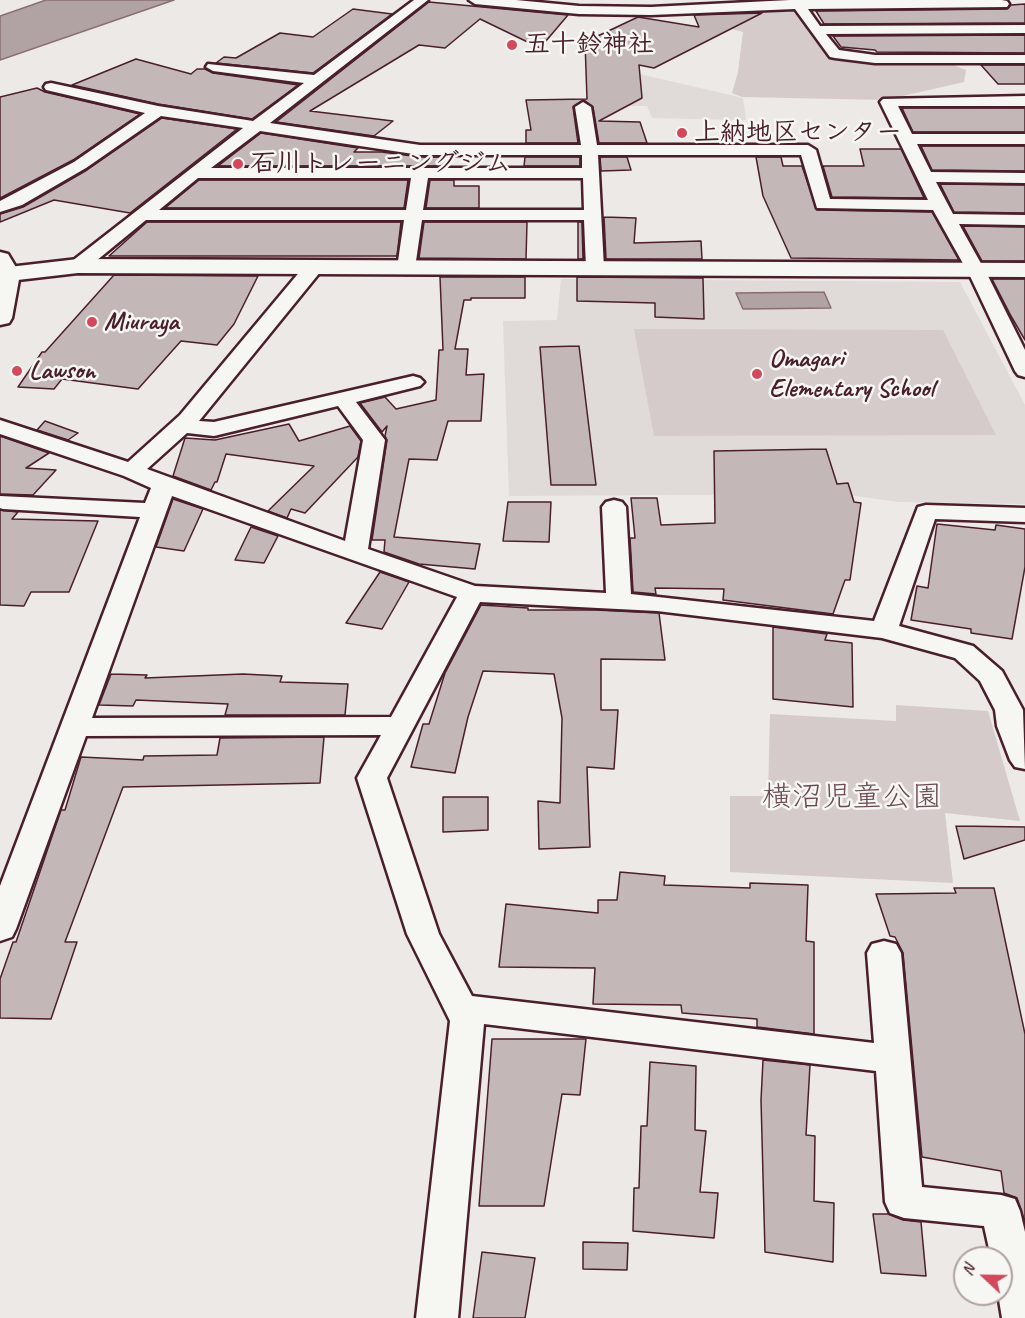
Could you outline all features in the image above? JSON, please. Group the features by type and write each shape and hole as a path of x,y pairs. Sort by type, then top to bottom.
{"main road":[{"path":"0,318 5,266 1025,270"}],"street":[{"path":"78,266 194,173 422,0"},
{"path":"475,0 579,10 663,10 798,2 999,2 1025,20"},
{"path":"663,10 677,0"},
{"path":"798,2 816,30 836,54 875,59 1025,59"},
{"path":"816,30 1025,29"},
{"path":"965,59 992,100"},
{"path":"213,67 318,80"},
{"path":"51,87 158,111 420,150 808,150 823,204 1025,220"},
{"path":"1025,101 888,102 943,212 976,270 1025,370"},
{"path":"583,107 590,151 595,268"},
{"path":"0,207 16,201 80,165 158,111"},
{"path":"907,139 1025,139"},
{"path":"194,173 591,173"},
{"path":"406,268 420,174"},
{"path":"926,177 1025,178"},
{"path":"141,214 593,215"},
{"path":"132,471 181,426 315,267"},
{"path":"181,426 213,429 413,382"},
{"path":"344,400 374,440 355,551"},
{"path":"0,427 132,471 164,485 472,594 657,603 884,630 964,652 992,676 1018,726 1025,760"},
{"path":"0,929 164,485"},
{"path":"3,502 154,511"},
{"path":"614,507 620,601"},
{"path":"884,630 926,512 1025,514"},
{"path":"437,1318 467,1021 423,934 372,778 472,594"},
{"path":"74,727 400,726"},
{"path":"884,953 904,1202 1001,1211 1023,1318"},
{"path":"460,1008 893,1059"}],"shaded area":[{"path":"46,0 174,0 0,60 0,16"},
{"path":"588,62 743,98 746,120 652,118 647,106 591,106"},
{"name":"Omagari Elementary School","path":"561,279 960,282 1025,405 1025,504 898,502 842,494 509,496 503,321 557,320"},
{"path":"824,292 831,308 743,309 736,293"}],"green space":[{"path":"750,10 795,10 830,53 943,61 966,70 964,82 885,100 742,97 732,93 738,72 743,32 732,29"},
{"path":"634,329 943,330 996,435 654,436"},
{"name":"横沼児童公園","path":"896,705 988,711 1020,821 945,813 953,883 730,872 730,796 768,796 770,714 896,721"}],"building":[{"path":"429,2 568,15 540,48 480,19 445,48 419,45 310,111 393,121 374,136 276,122"},
{"path":"1025,4 1025,23 824,24 816,11 1007,9 1011,5"},
{"path":"353,9 392,14 313,73 216,63 224,57 236,58 280,33 313,37"},
{"path":"762,13 654,68 639,65 642,98 599,121 640,122 647,143 599,143 593,107 584,100 573,107 578,143 526,143 526,130 531,130 526,100 587,99 585,42 638,17 699,27 694,15"},
{"path":"1025,35 1025,53 877,52 841,47 833,36"},
{"path":"136,59 191,74 197,69 205,69 213,73 298,85 252,119 158,104 72,85"},
{"path":"981,65 1025,65 1025,84 998,84"},
{"path":"37,88 45,92 140,114 73,160 0,198 0,97"},
{"path":"902,108 1025,108 1025,132 913,132"},
{"path":"162,118 237,129 130,213 54,200 0,222 0,214 23,207 87,170"},
{"path":"261,133 358,148 354,152 446,157 445,166 218,166"},
{"path":"921,146 1025,146 1025,171 932,170"},
{"path":"860,149 901,149 924,198 832,197 823,166 864,166"},
{"path":"525,157 580,157 580,166 524,166"},
{"path":"600,157 627,157 631,170 601,171"},
{"path":"756,157 781,157 783,166 802,166 817,210 932,212 959,260 791,258 763,196"},
{"path":"199,180 408,180 404,208 165,208"},
{"path":"430,180 454,180 454,186 479,186 479,208 426,208"},
{"path":"940,184 1025,185 1025,213 954,212"},
{"path":"604,217 636,218 634,243 701,241 702,259 606,259"},
{"path":"147,222 401,222 397,256 109,256"},
{"path":"424,222 527,222 526,259 419,258"},
{"path":"578,222 582,222 583,259 578,259"},
{"path":"963,226 1025,227 1025,261 982,261"},
{"path":"114,275 258,276 234,324 217,345 181,341 138,389 62,379 54,389 18,387 42,352 45,352"},
{"path":"440,277 525,277 525,298 464,300 455,349 468,349 466,375 484,374 481,421 448,421 437,460 409,459 394,537 480,544 475,569 419,564 384,552 385,540 372,540 387,440 385,436 387,426 382,432 360,403 385,397 396,409 436,400 439,350 443,350"},
{"path":"577,277 703,278 704,319 655,317 655,303 577,301"},
{"path":"992,279 1025,279 1025,340 1011,316"},
{"path":"579,346 596,485 551,485 540,347"},
{"path":"45,421 78,433 68,440 37,430"},
{"path":"289,424 299,441 350,426 361,441 358,457 305,513 291,509 287,518 268,511 314,466 226,454 217,482 211,490 173,476 185,438 215,440"},
{"path":"0,436 49,453 26,468 56,470 33,495 0,494"},
{"path":"826,449 837,484 848,483 854,502 861,503 850,580 845,580 833,614 723,600 724,589 655,588 656,594 633,592 630,538 635,538 631,498 657,498 661,525 715,523 714,451"},
{"path":"173,499 203,509 184,551 156,547"},
{"path":"508,502 551,502 549,542 503,541"},
{"path":"0,510 18,512 12,519 98,521 69,592 31,592 24,606 0,605"},
{"path":"937,524 995,530 996,525 1025,529 1025,567 1012,639 971,633 971,629 911,620 917,586 928,588"},
{"path":"251,527 278,536 264,563 235,560"},
{"path":"380,572 409,582 382,629 346,623"},
{"path":"481,605 528,608 528,610 659,613 665,660 601,659 601,710 618,710 614,769 587,767 590,847 539,849 538,801 560,803 562,718 554,674 483,671 468,717 455,773 411,767 423,724 429,724 445,673"},
{"path":"773,627 827,634 825,640 852,643 853,707 773,699"},
{"path":"111,674 147,675 145,678 243,674 282,676 280,682 348,684 345,715 225,715 228,704 136,700 133,706 99,705"},
{"path":"324,737 320,783 123,787 65,942 77,942 51,1019 0,1018 0,979 13,942 16,942 61,810 65,810 81,757 143,760 144,756 217,755 220,738"},
{"path":"443,797 488,797 488,830 443,832"},
{"path":"956,826 1025,827 1025,840 964,859"},
{"path":"620,872 665,876 664,885 750,888 750,883 808,885 806,941 814,942 814,1034 757,1027 757,1019 682,1013 681,1005 593,1004 595,968 499,967 506,904 598,913 598,900 617,900"},
{"path":"954,888 994,888 1025,1034 1025,1222 1017,1198 1004,1193 1001,1171 922,1157 903,953 895,937 890,936 876,894 956,893"},
{"path":"492,1039 586,1039 580,1095 562,1094 544,1206 479,1206"},
{"path":"763,1060 810,1065 806,1135 815,1136 814,1201 834,1203 833,1262 765,1252 761,1100"},
{"path":"650,1062 696,1066 695,1130 706,1131 700,1192 718,1193 714,1238 633,1231 634,1188 639,1188 641,1126 647,1126"},
{"path":"873,1214 888,1214 903,1220 921,1222 926,1276 881,1273"},
{"path":"583,1242 628,1243 627,1270 583,1269"},
{"path":"482,1252 535,1258 525,1318 473,1318"}],"place":[{"name":"五十鈴神社","path":"512,45"},
{"name":"上納地区センター","path":"682,133"},
{"name":"石川トレーニングジム","path":"238,164"},
{"name":"Miuraya","path":"92,322"},
{"name":"Lawson","path":"17,371"},
{"name":"Omagari Elementary School","path":"757,374"}]}
